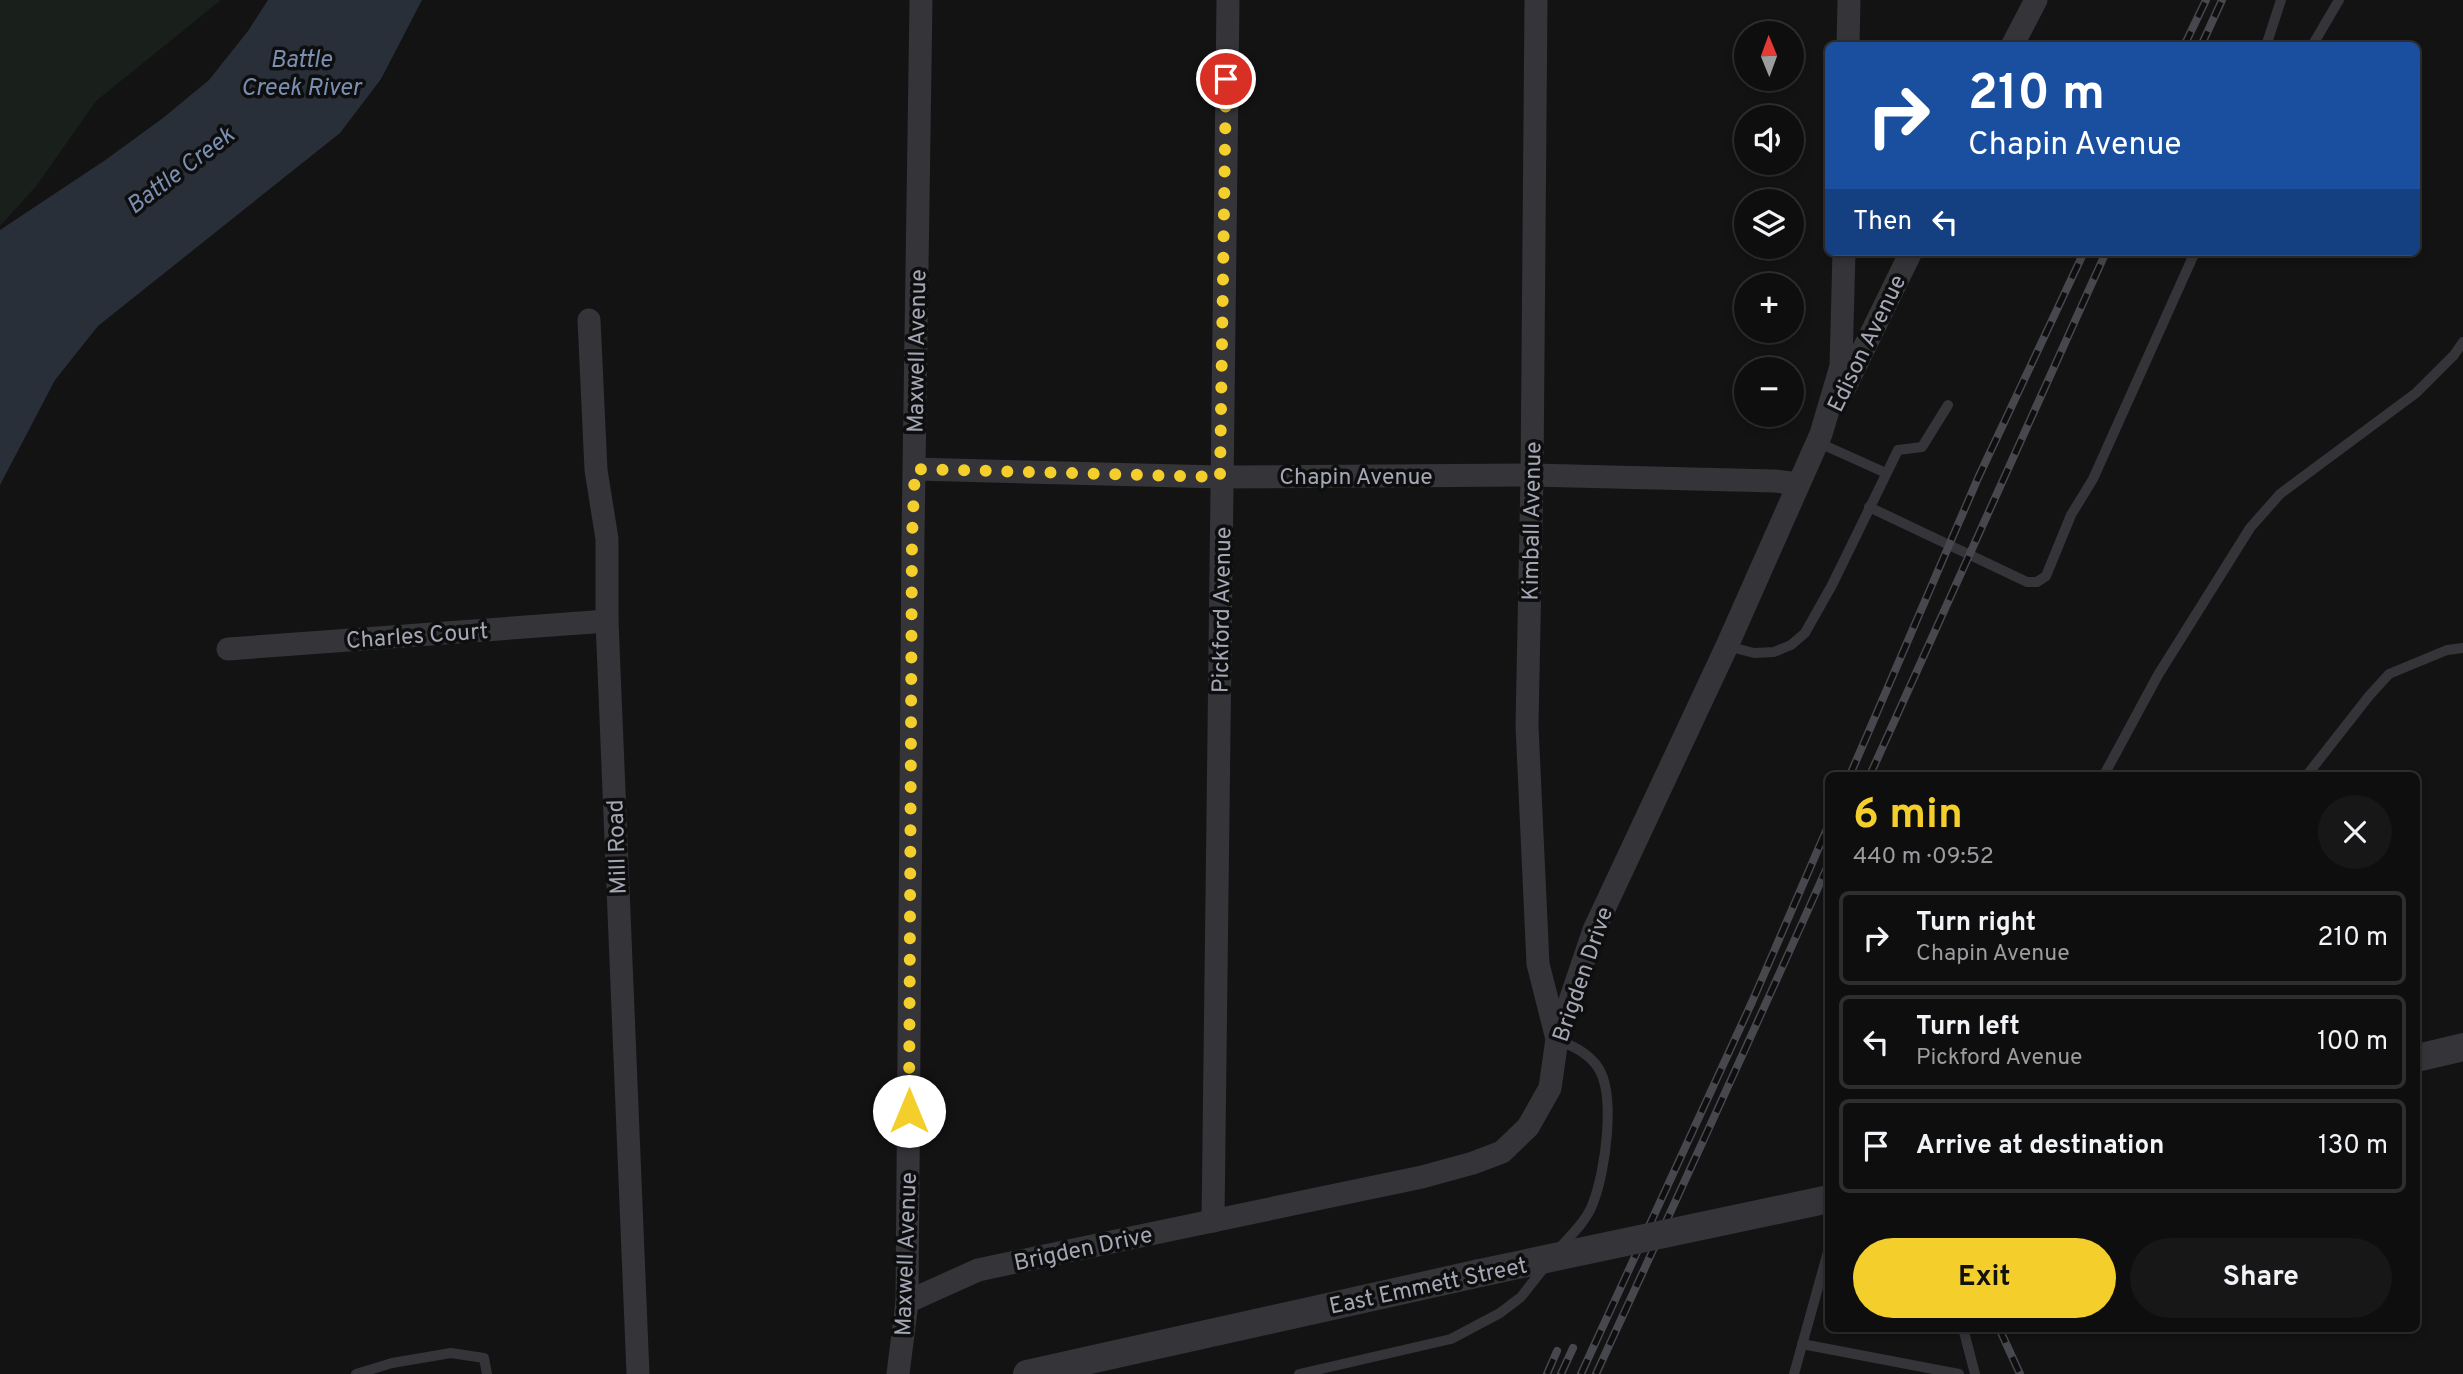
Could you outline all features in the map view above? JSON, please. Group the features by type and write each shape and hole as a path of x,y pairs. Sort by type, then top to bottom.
{"street":[{"name":"Maxwell Avenue","path":"898,1374 907,1302 912,537 920,0"},
{"name":"Pickford Avenue","path":"1213,1221 1223,519 1220,477 1228,0"},
{"name":"Kimball Avenue","path":"1536,0 1527,726 1538,964 1557,1039"},
{"path":"1848,42 1849,0"},
{"path":"2014,42 2036,0"},
{"name":"Brigden Drive","path":"907,1302 978,1270 1422,1177 1473,1163 1502,1152 1528,1126 1549,1088 1557,1039 1594,930 1727,646 1819,438 1841,366 1844,256"},
{"name":"Edison Avenue","path":"1819,438 1910,256"},
{"name":"Mill Road","path":"589,320 596,470 607,539 607,621 638,1374"},
{"name":"Chapin Avenue","path":"915,469 1220,477 1532,475 1775,481 1798,484"},
{"name":"Charles Court","path":"228,649 607,621"},
{"path":"2420,1057 2463,1047"},
{"name":"East Emmett Street","path":"1027,1374 1825,1200"}],"lane":[{"path":"2267,42 2281,0"},
{"path":"2314,42 2339,0"},
{"path":"1869,507 2026,582 2037,582 2046,576 2071,515 2093,479 2193,256"},
{"path":"2106,772 2158,675 2250,528 2280,494 2416,393 2454,355 2463,342"},
{"path":"1727,646 1754,653 1774,652 1791,645 1805,633 1832,585 1898,450 1922,447 1948,405"},
{"path":"1819,438 1886,473"},
{"path":"2309,772 2389,674 2447,650 2463,648"},
{"path":"1299,1374 1451,1339 1500,1313 1521,1297 1589,1211 1594,1203 1608,1138 1604,1080 1591,1058 1557,1039"},
{"path":"1794,1374 1825,1262"},
{"path":"1816,1294 1825,1296"},
{"path":"1964,1332 1975,1374"},
{"path":"1802,1344 1959,1374"},
{"path":"356,1374 393,1363 452,1353 484,1358 487,1374"}],"shaded area":[{"path":"0,0 221,0 96,101 37,185 0,226"}],"water":[{"name":"Battle Creek River","path":"268,0 422,0 381,79 340,133 98,326 55,380 0,485 0,230 104,161 209,80 248,31"}],"railway":[{"path":"2186,42 2206,0"},
{"path":"2203,42 2222,0"},
{"path":"1851,772 1978,478 2082,256"},
{"path":"1871,772 2104,256"},
{"path":"1581,1374 1752,1002 1825,833"},
{"path":"1596,1374 1825,872"},
{"path":"2001,1332 2020,1374"},
{"path":"1561,1374 1573,1348"},
{"path":"1547,1374 1557,1351"}],"route":[{"path":"909,1111 912,537 915,469 1220,477 1226,79"}],"water label":[{"name":"Battle Creek","path":"180,170"}]}
